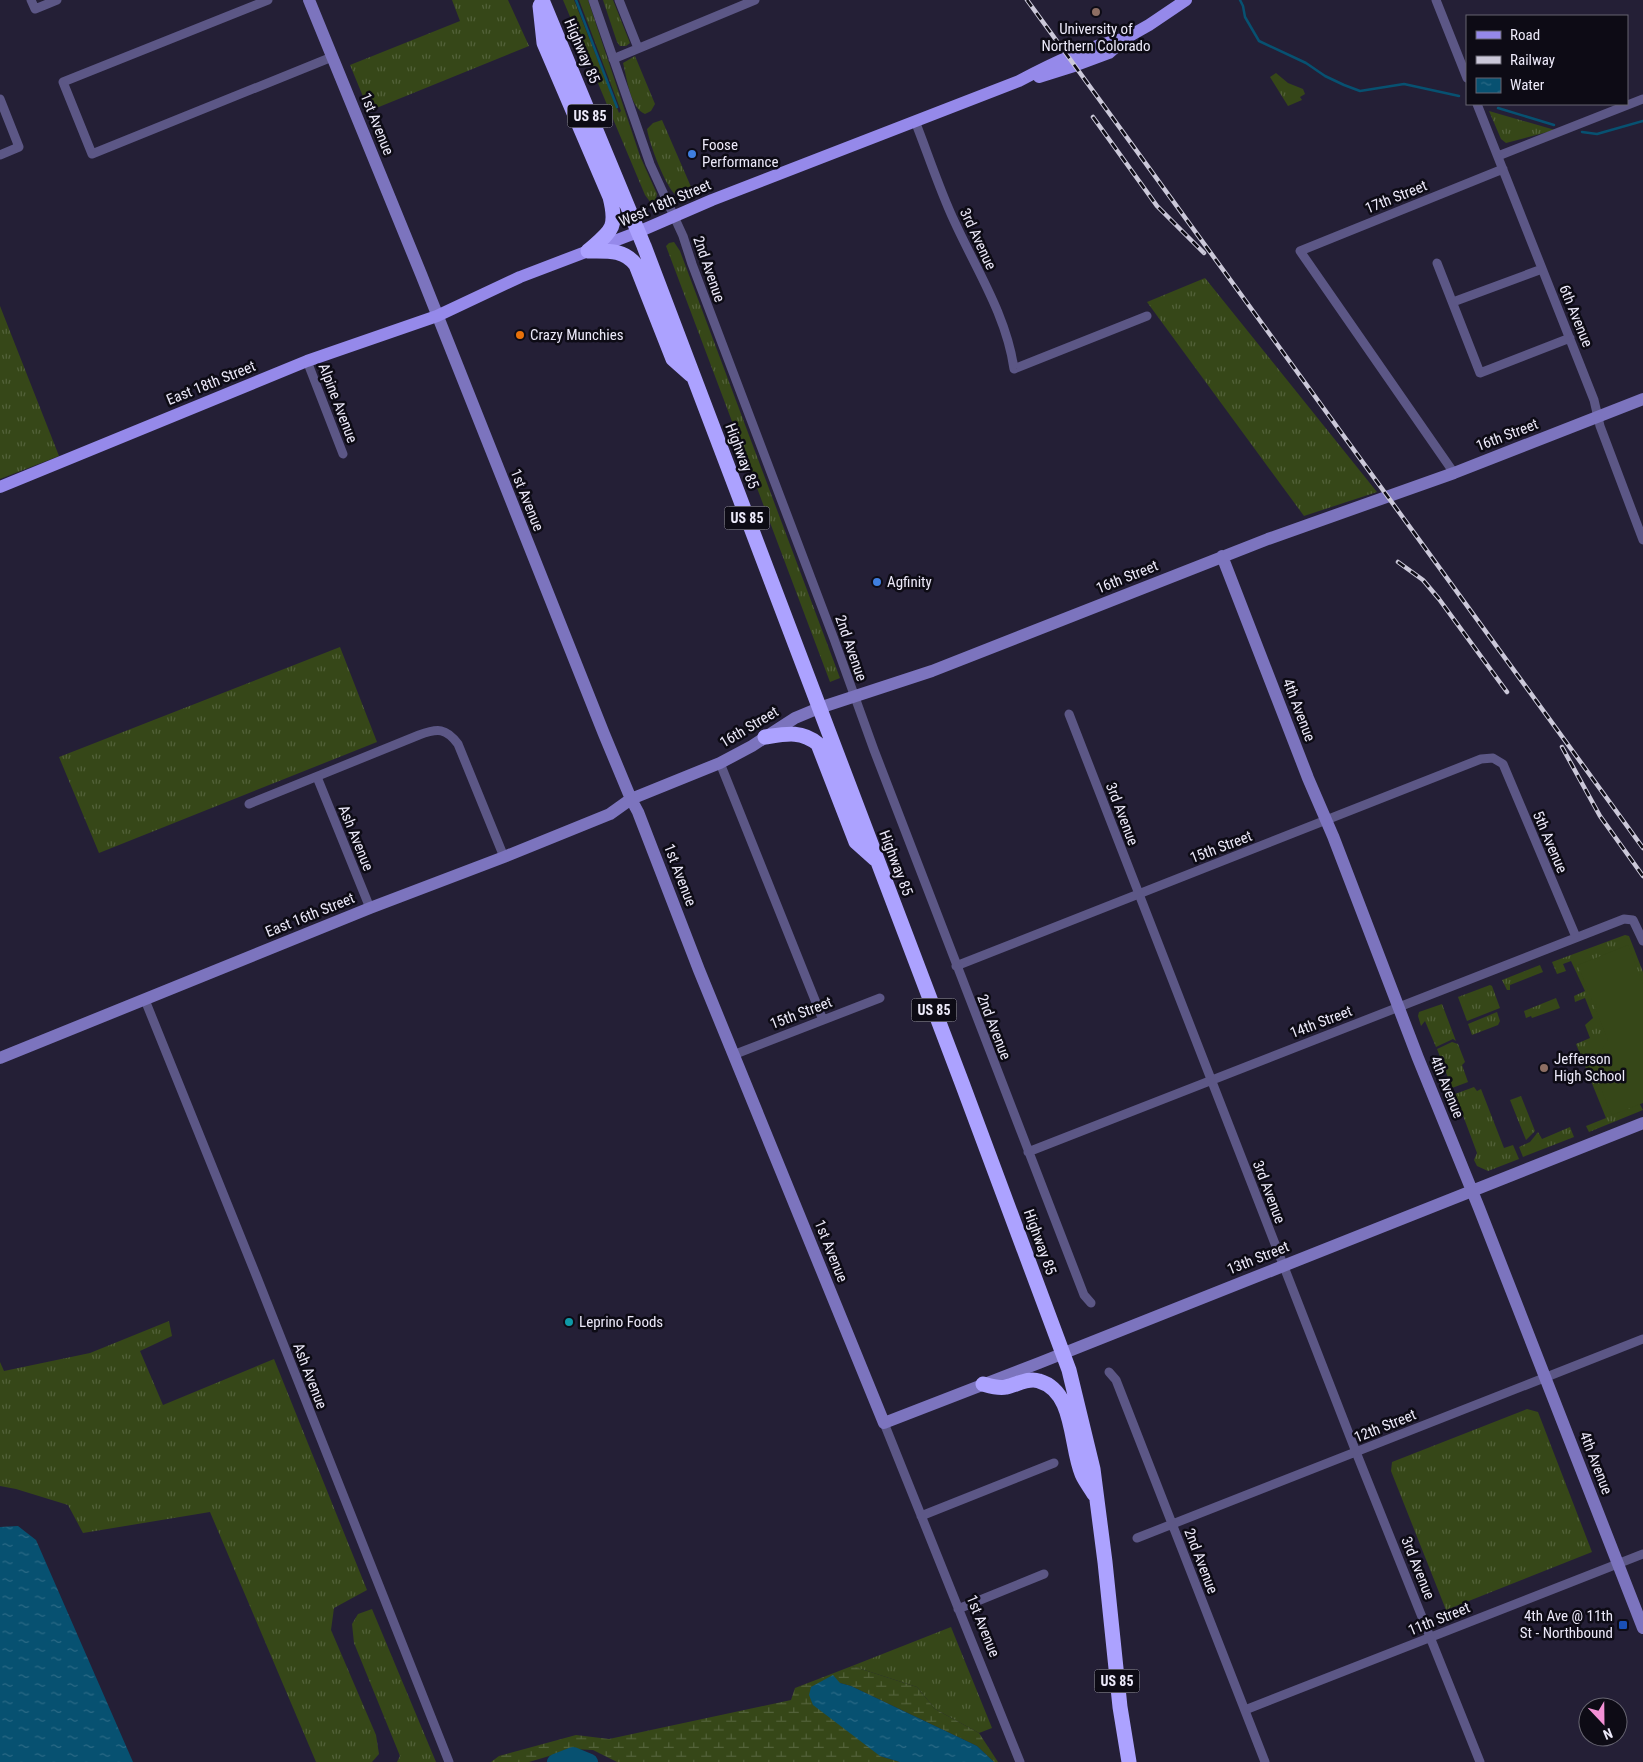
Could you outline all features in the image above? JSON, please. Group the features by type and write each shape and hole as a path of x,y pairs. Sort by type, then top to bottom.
{"highway":[{"name":"Highway 85","path":"541,0 638,232 1063,1353 1074,1387 1086,1438 1097,1499 1120,1707 1129,1762"},
{"path":"541,0 544,42 610,197 613,211 614,220 611,230 588,251"},
{"path":"588,251 616,251 632,260 672,359 693,377"},
{"path":"766,737 800,734 818,744 856,842 877,861"},
{"path":"983,1384 1004,1388 1033,1380 1040,1381 1059,1394 1066,1409 1082,1473 1097,1499"}],"main road":[{"name":"West 18th Street","path":"437,316 507,283 915,121 1018,81 1045,76 1109,53 1126,38 1156,21 1186,0"},
{"name":"East 18th Street","path":"0,487 307,361 437,316"}],"street":[{"path":"31,0 36,9 57,0"},
{"path":"268,0 63,82 92,154 332,57"},
{"name":"1st Avenue","path":"309,0 1020,1762"},
{"name":"2nd Avenue","path":"593,0 650,164 683,236 744,404 834,639 853,696 956,966 1084,1295 1091,1303"},
{"path":"619,0 638,48"},
{"path":"613,59 755,0"},
{"path":"1436,0 1466,75"},
{"path":"0,99 20,147 0,155"},
{"path":"1628,105 1643,99"},
{"name":"6th Avenue","path":"1477,105 1594,400 1598,417 1643,540"},
{"path":"1498,156 1628,105"},
{"name":"3rd Avenue","path":"915,121 948,207 1002,322 1012,353 1014,369 1147,316"},
{"name":"17th Street","path":"1454,473 1300,251 1503,169"},
{"path":"1437,263 1480,373 1570,338"},
{"path":"1453,302 1542,269"},
{"name":"Alpine Avenue","path":"307,361 343,454"},
{"name":"16th Street","path":"631,799 720,763 795,718 819,708 932,671 1222,556 1454,473 1643,399"},
{"name":"4th Avenue","path":"1222,556 1643,1628"},
{"name":"3rd Avenue","path":"1068,714 1356,1452 1480,1762"},
{"path":"249,804 425,733 444,731 451,734 458,744 504,857"},
{"name":"15th Street","path":"956,966 1481,759 1492,758 1497,760"},
{"name":"5th Avenue","path":"1497,760 1503,764 1576,937"},
{"path":"720,763 823,1020"},
{"name":"Ash Avenue","path":"317,777 370,908"},
{"name":"East 16th Street","path":"0,1058 370,908 610,814 631,799"},
{"name":"14th Street","path":"1028,1152 1624,919 1633,920 1643,941"},
{"name":"15th Street","path":"734,1055 880,998"},
{"name":"Ash Avenue","path":"145,1000 256,1275 448,1762"},
{"name":"13th Street","path":"884,1422 1643,1123"},
{"name":"12th Street","path":"1137,1538 1643,1339"},
{"name":"2nd Avenue","path":"1109,1372 1116,1380 1265,1762"},
{"path":"922,1516 1054,1463"},
{"name":"11th Street","path":"1245,1710 1643,1554"},
{"path":"958,1609 1044,1574"}],"green space":[{"path":"452,0 508,0 529,46 369,111 350,65 460,21"},
{"path":"563,0 574,0 619,113 621,111 579,0 588,0 640,156 657,194 655,203 651,203 645,195"},
{"path":"603,0 613,0 630,43 626,46 620,46 617,42"},
{"path":"635,56 655,104 651,111 645,114 636,106 623,63"},
{"path":"1276,73 1288,83 1303,89 1305,94 1300,97 1302,100 1288,106 1270,77"},
{"path":"1489,111 1555,130 1506,143 1501,139"},
{"path":"662,120 695,196 686,198 676,195 668,184 659,165 647,129 653,123"},
{"path":"674,242 680,251 840,678 830,682 666,246"},
{"path":"1205,278 1377,492 1304,516 1147,302"},
{"path":"0,306 59,456 0,479"},
{"path":"340,647 377,742 99,853 59,757"},
{"path":"1625,935 1629,936 1643,972 1643,1056 1636,1097 1643,1110 1589,1132 1586,1126 1606,1118 1576,1044 1590,1038 1585,1025 1593,1018 1585,998 1575,1002 1574,996 1585,991 1571,961 1563,964 1566,971 1557,974 1552,962"},
{"path":"1628,945 1643,984 1643,1103 1612,1115 1601,1087 1598,1068 1602,1049 1608,1040 1578,965"},
{"path":"1540,965 1543,972 1510,985 1510,990 1507,990 1502,980"},
{"path":"1490,985 1500,1008 1467,1021 1458,997"},
{"path":"1556,998 1560,1008 1532,1018 1531,1016 1526,1018 1524,1011"},
{"path":"1442,1004 1456,1041 1453,1039 1436,1047 1425,1021 1421,1026 1418,1016 1419,1012"},
{"path":"1497,1012 1500,1021 1498,1025 1472,1035 1468,1024"},
{"path":"1452,1042 1458,1044 1465,1062 1462,1065 1468,1082 1452,1088 1437,1049"},
{"path":"1474,1087 1477,1091 1481,1089 1504,1148 1513,1145 1519,1159 1488,1171 1477,1166 1474,1160 1477,1153 1455,1094"},
{"path":"1521,1096 1535,1131 1526,1140 1510,1100"},
{"path":"1570,1127 1574,1137 1523,1157 1519,1147 1530,1142 1538,1132 1542,1139"},
{"path":"169,1321 172,1336 140,1351 163,1405 274,1359 367,1590 334,1608 331,1630 376,1735 379,1754 372,1762 316,1762 210,1512 83,1533 68,1505 0,1486 0,1362 4,1371 90,1353"},
{"path":"1527,1409 1538,1412 1592,1552 1446,1610 1391,1471 1392,1462"},
{"path":"372,1609 436,1762 397,1762 400,1756 354,1643 352,1624 358,1614"},
{"path":"951,1627 992,1728 979,1733 935,1709 917,1687 852,1666"},
{"path":"852,1666 917,1687 935,1709 979,1733 998,1762 994,1762 977,1746 851,1686 840,1683 880,1756 900,1762 617,1762 593,1750 573,1749 529,1762 491,1762 499,1756 576,1735 609,1739 791,1700 795,1688"}],"water":[{"path":"18,1526 36,1540 133,1762 0,1762 0,1527"},
{"path":"833,1675 840,1683 851,1686 977,1746 994,1762 900,1762 880,1756 813,1705 809,1695 811,1687"}],"waterway":[{"path":"576,0 617,107"},
{"path":"1240,0 1245,17 1259,41 1306,63 1325,76 1344,85 1360,91 1404,84 1459,96"},
{"path":"1498,108 1554,125"},
{"path":"1582,132 1597,134 1643,121"},
{"path":"555,1762 573,1755 590,1762"}],"railway":[{"path":"1027,0 1643,848"},
{"path":"1093,117 1157,206 1204,253"},
{"path":"1398,562 1423,580 1439,599 1507,692"},
{"path":"1562,747 1600,816 1643,876"}],"place":[{"name":"University of Northern Colorado","path":"1096,12"},
{"name":"Foose Performance","path":"692,154"},
{"name":"Crazy Munchies","path":"520,335"},
{"name":"Agfinity","path":"877,582"},
{"name":"Jefferson High School","path":"1544,1068"},
{"name":"Leprino Foods","path":"569,1322"},
{"name":"4th Ave @ 11th St - Northbound","path":"1623,1625"}]}
